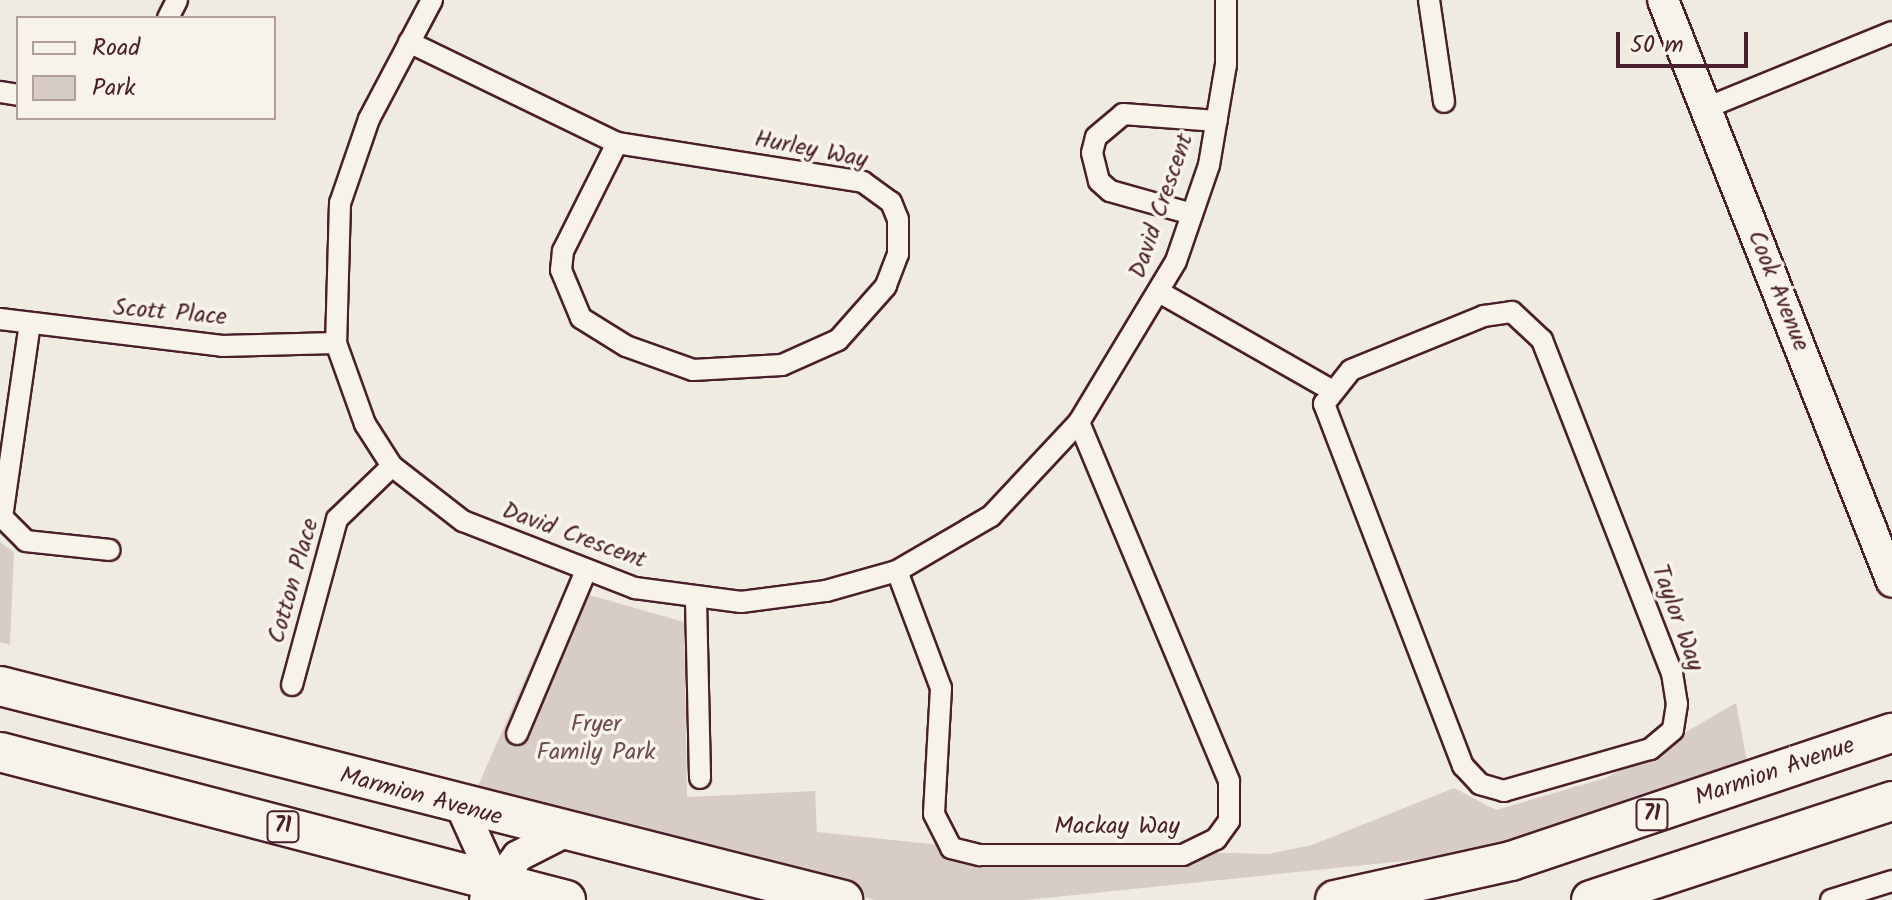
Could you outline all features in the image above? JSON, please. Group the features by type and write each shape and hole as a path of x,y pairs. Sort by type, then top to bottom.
{"highway":[{"name":"Marmion Avenue","path":"0,686 561,834 843,900"},
{"path":"1754,778 1777,756 1892,704"},
{"name":"Marmion Avenue","path":"1335,900 1511,861 1892,733"},
{"name":"71","path":"0,752 495,894 566,900"},
{"path":"1591,900 1892,801"}],"street":[{"name":"David Crescent","path":"432,0 369,119 340,203 336,343 365,424 392,466 463,521 585,573 696,600 778,600 897,571 991,516 1079,422 1161,293 1192,214 1217,121 1226,0"},
{"path":"1429,0 1444,102"},
{"name":"Cook Avenue","path":"1663,0 1714,104 1892,533"},
{"name":"Cook Avenue","path":"1680,0 1714,104 1892,582"},
{"path":"1714,104 1892,32"},
{"name":"Hurley Way","path":"409,42 617,143 863,182 891,202 898,219 898,254 886,286 838,340 782,365 693,370 626,346 581,318 561,270 563,251 617,143"},
{"path":"1192,214 1110,191 1093,168 1094,145 1123,114 1217,121"},
{"path":"1161,293 1329,389"},
{"name":"Taylor Way","path":"1512,312 1533,325 1672,673 1677,718 1667,738 1520,790 1490,789 1470,775 1327,418 1329,389 1351,370 1484,316 1512,312"},
{"name":"Scott Place","path":"0,319 222,346 336,343"},
{"path":"30,323 2,517 26,541 110,550"},
{"name":"Mackay Way","path":"897,571 941,688 934,814 951,848 980,855 1183,855 1216,839 1229,821 1229,781 1079,422"},
{"name":"Cotton Place","path":"292,685 337,519 392,466"},
{"path":"517,734 585,573"},
{"path":"696,600 700,778"},
{"path":"462,808 495,894"},
{"path":"495,894 518,856 561,834"},
{"path":"1831,900 1892,881"}],"green space":[{"path":"0,542 14,552 10,645 0,642"},
{"name":"Fryer Family Park","path":"565,588 684,622 687,797 815,791 817,832 940,845 1268,854 1312,845 1454,788 1496,810 1606,778 1736,703 1749,772 1492,852 1026,900 875,900 471,802"}]}
